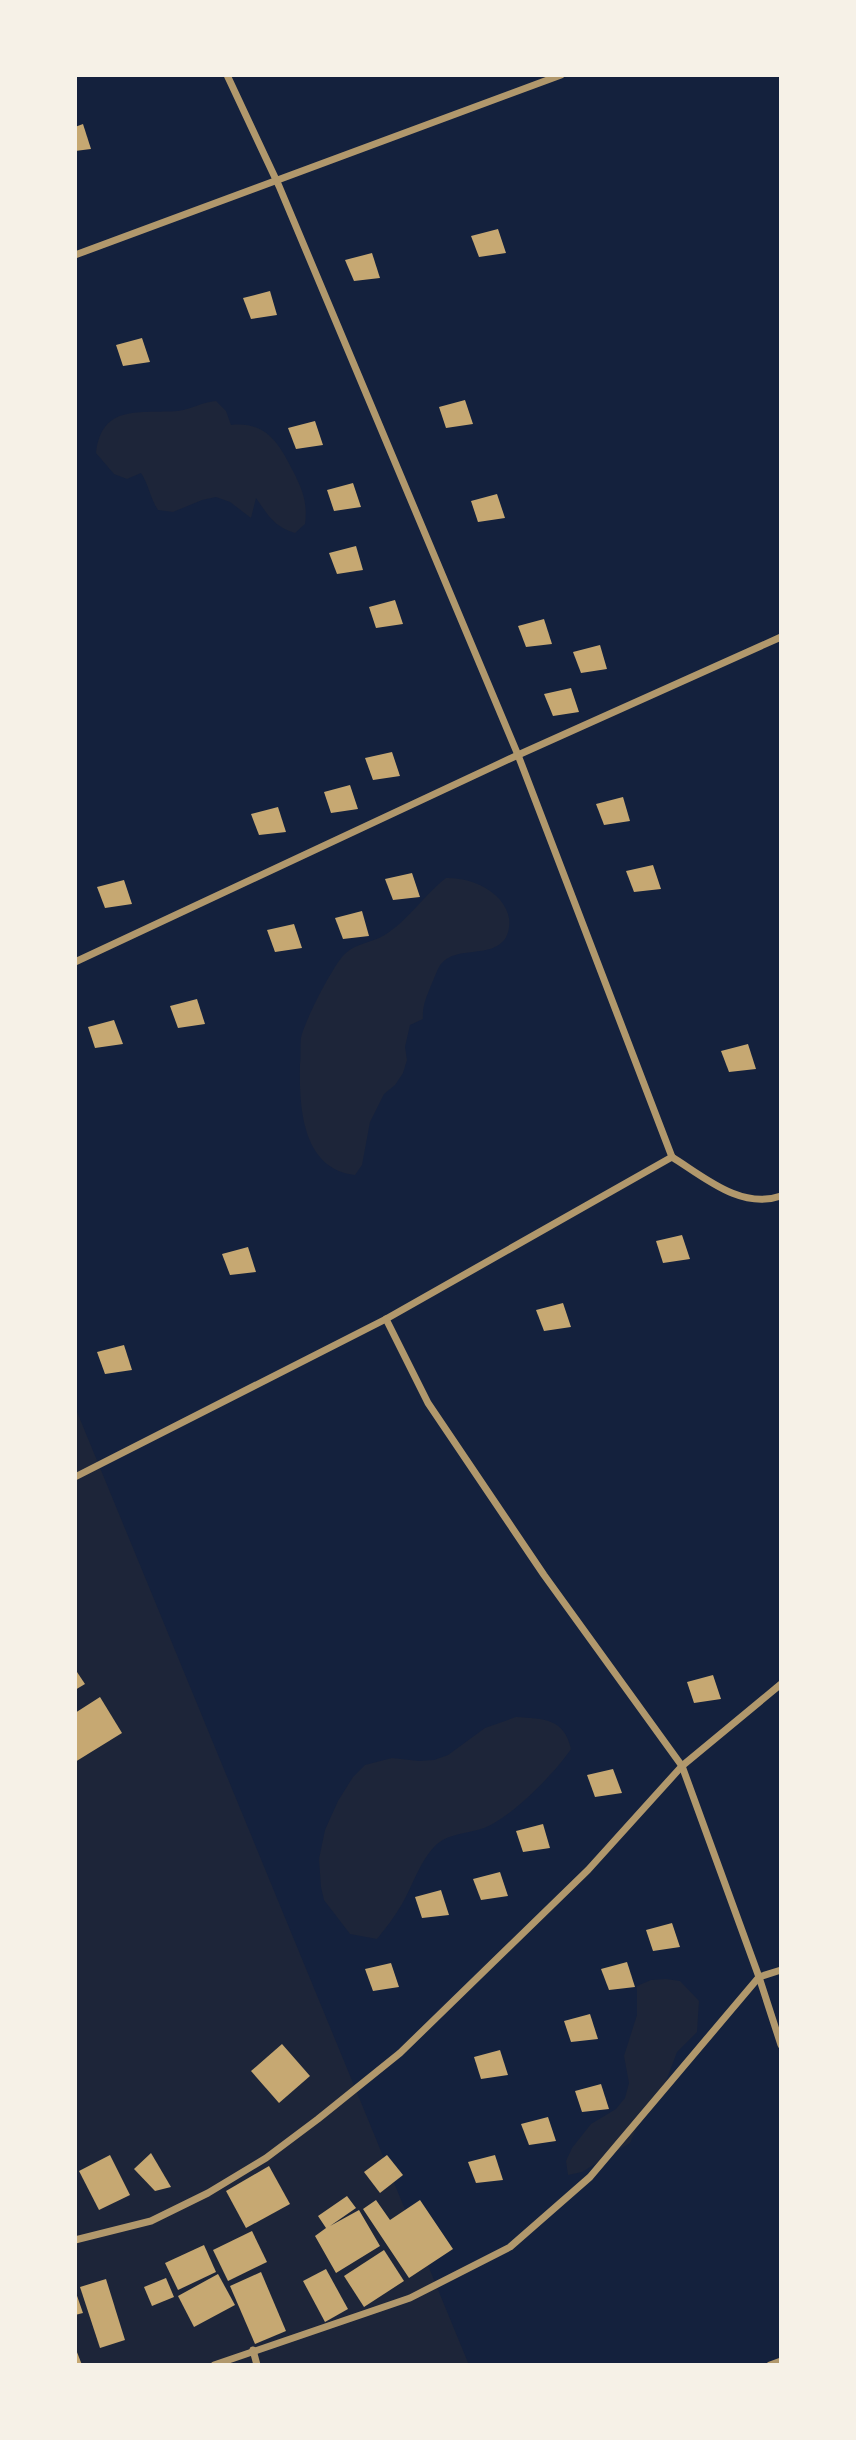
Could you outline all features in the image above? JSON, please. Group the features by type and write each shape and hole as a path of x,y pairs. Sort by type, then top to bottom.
{"street":[{"path":"227,75 276,180 518,755 672,1157 733,1196 774,1199 781,1196"},
{"path":"75,254 561,75"},
{"path":"75,962 518,755 781,636"},
{"path":"75,1477 386,1319 672,1157"},
{"path":"386,1319 428,1403 544,1575 682,1766 781,2045"},
{"path":"75,2240 151,2221 208,2193 266,2158 318,2119 400,2053 588,1870 682,1766 781,1684"},
{"path":"214,2365 410,2298 510,2247 590,2177 759,1978 781,1970"},
{"path":"253,2350 257,2365"},
{"path":"770,2365 781,2361"}],"shaded area":[{"path":"216,401 226,411 231,425 262,430 282,451 305,502 305,524 295,533 277,524 256,498 251,518 230,502 216,497 173,512 158,510 141,473 127,479 114,474 96,453 106,426 125,414 178,411"},
{"path":"446,878 475,883 493,893 506,908 509,920 507,934 499,945 491,949 456,955 441,964 425,1001 423,1019 410,1025 403,1073 395,1085 384,1094 370,1122 362,1165 355,1175 337,1170 324,1161 314,1149 307,1133 300,1081 303,1030 318,996 342,957 354,947 388,933"},
{"path":"75,1407 469,2365 75,2365"},
{"path":"516,1717 544,1720 558,1726 568,1739 571,1749 543,1782 507,1815 484,1828 451,1836 439,1842 420,1867 406,1897 377,1939 350,1934 324,1900 319,1859 325,1830 353,1777 365,1765 392,1758 419,1761 448,1755 485,1728"},
{"path":"651,1980 680,1981 699,2001 697,2032 677,2052 662,2092 643,2114 630,2143 582,2172 568,2175 566,2161 572,2148 591,2124 616,2109 625,2098 629,2083 624,2056 637,2015 637,1986"}],"building":[{"path":"83,124 91,149 75,151 75,127"},
{"path":"498,229 506,253 479,257 471,236"},
{"path":"372,253 380,278 354,281 345,260"},
{"path":"270,291 277,315 251,319 243,298"},
{"path":"142,338 150,362 123,366 116,345"},
{"path":"465,400 473,424 446,428 439,407"},
{"path":"315,421 323,445 296,449 288,428"},
{"path":"353,483 361,507 334,511 327,490"},
{"path":"497,494 505,518 478,522 471,501"},
{"path":"356,546 363,570 337,574 329,553"},
{"path":"395,600 403,624 376,628 369,607"},
{"path":"544,619 552,644 526,647 518,626"},
{"path":"600,645 607,669 581,673 573,652"},
{"path":"571,688 579,712 553,716 544,694"},
{"path":"392,752 400,776 373,780 365,758"},
{"path":"350,785 358,809 331,813 324,792"},
{"path":"623,797 630,821 604,825 596,804"},
{"path":"278,807 286,832 259,835 251,814"},
{"path":"653,865 661,889 634,892 626,871"},
{"path":"412,873 420,897 393,900 385,879"},
{"path":"124,880 132,904 105,908 97,887"},
{"path":"362,911 369,936 343,939 335,918"},
{"path":"294,924 302,948 275,952 267,930"},
{"path":"197,999 205,1024 178,1028 170,1006"},
{"path":"114,1020 123,1044 95,1048 88,1027"},
{"path":"748,1044 756,1069 729,1072 721,1051"},
{"path":"682,1235 690,1259 663,1263 656,1241"},
{"path":"248,1247 256,1272 230,1275 222,1254"},
{"path":"563,1303 571,1327 544,1331 536,1310"},
{"path":"124,1345 132,1370 105,1374 97,1352"},
{"path":"75,1669 85,1684 75,1690"},
{"path":"713,1675 721,1699 694,1703 687,1682"},
{"path":"100,1697 122,1733 75,1762 75,1713"},
{"path":"613,1769 622,1793 595,1797 587,1775"},
{"path":"543,1824 550,1848 523,1852 516,1831"},
{"path":"500,1872 508,1896 481,1900 473,1879"},
{"path":"441,1890 449,1915 422,1918 415,1897"},
{"path":"672,1923 680,1947 653,1951 646,1930"},
{"path":"627,1962 635,1987 609,1990 601,1969"},
{"path":"391,1963 399,1987 373,1991 365,1969"},
{"path":"590,2014 598,2039 571,2042 564,2021"},
{"path":"282,2044 310,2076 279,2103 251,2071"},
{"path":"500,2050 508,2075 481,2079 474,2057"},
{"path":"601,2084 609,2109 582,2112 575,2091"},
{"path":"548,2117 556,2141 529,2145 521,2124"},
{"path":"151,2153 171,2187 155,2191 134,2169"},
{"path":"110,2155 130,2195 99,2210 79,2171"},
{"path":"387,2155 403,2175 380,2193 364,2172"},
{"path":"495,2155 503,2180 476,2183 468,2162"},
{"path":"269,2166 290,2204 246,2228 226,2191"},
{"path":"347,2196 356,2208 330,2226 359,2210 380,2246 336,2273 315,2236 326,2228 318,2216"},
{"path":"376,2200 390,2220 420,2200 453,2249 409,2278 363,2209"},
{"path":"252,2231 267,2262 228,2281 213,2250"},
{"path":"204,2245 216,2272 178,2290 165,2263"},
{"path":"384,2250 404,2281 364,2307 344,2276"},
{"path":"326,2269 348,2309 325,2322 303,2281"},
{"path":"261,2272 286,2331 255,2344 230,2286"},
{"path":"218,2274 235,2305 194,2327 178,2296"},
{"path":"166,2278 174,2297 152,2306 144,2287"},
{"path":"106,2279 125,2340 100,2348 80,2287"},
{"path":"75,2290 83,2313 75,2315"},
{"path":"75,2347 82,2365 75,2365"}]}
